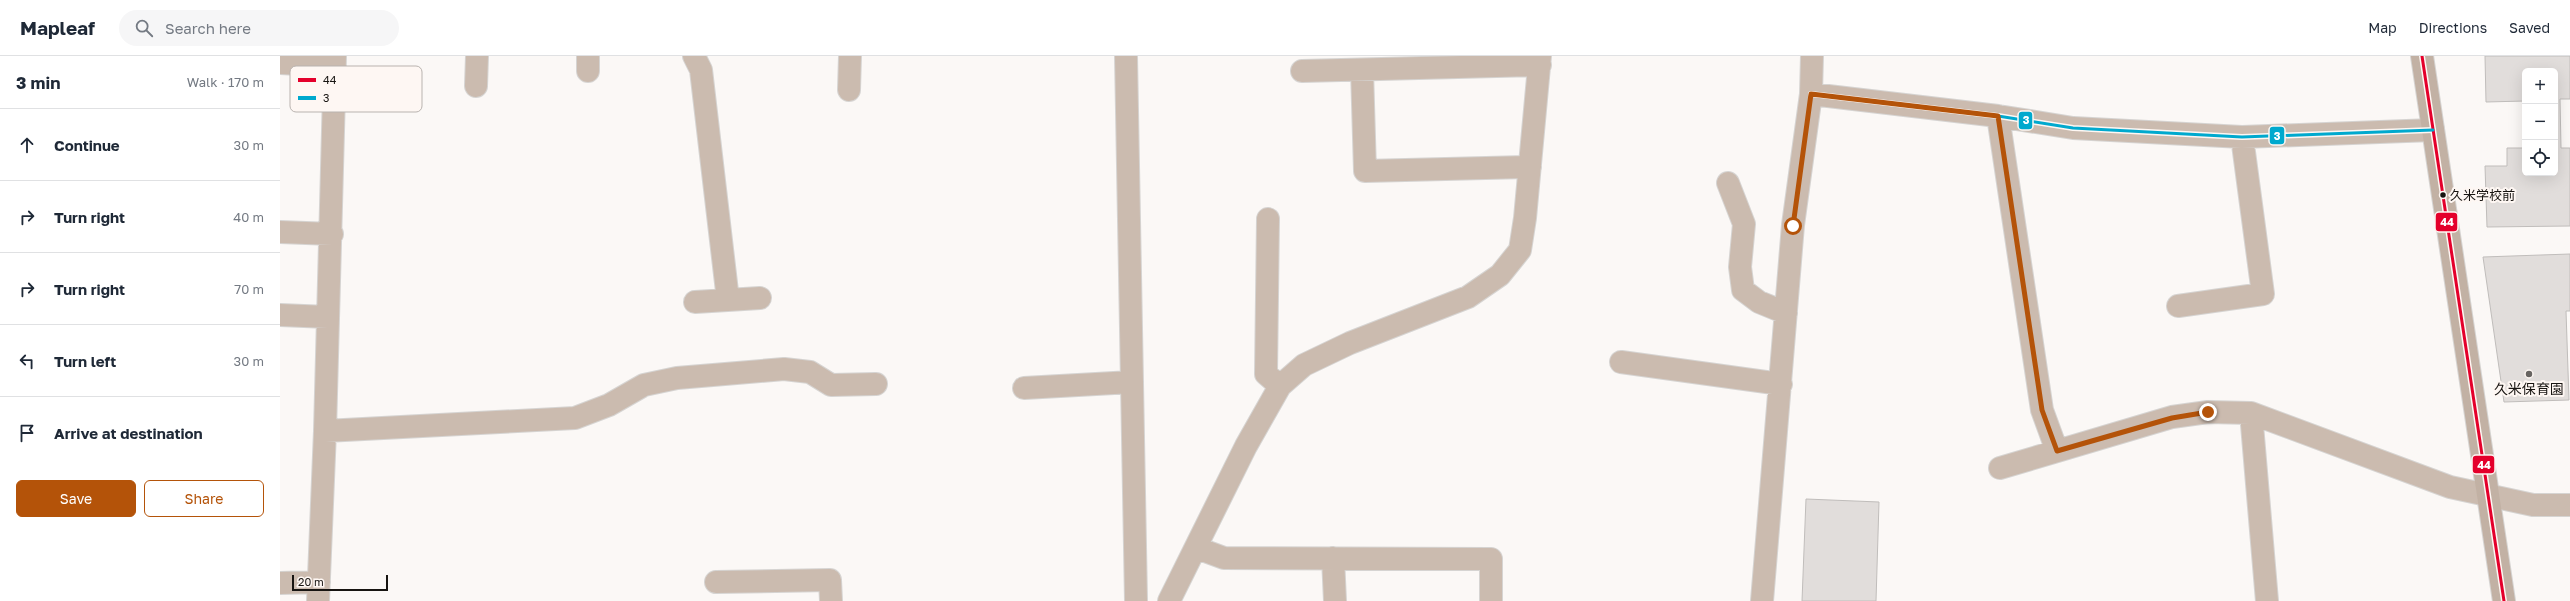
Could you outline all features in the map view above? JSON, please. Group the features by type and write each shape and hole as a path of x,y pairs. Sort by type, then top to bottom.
{"main road":[{"path":"2422,56 2504,601"}],"street":[{"path":"476,56 476,86"},
{"path":"694,56 701,70 728,300"},
{"path":"849,90 850,56"},
{"path":"1126,56 1136,601"},
{"path":"1762,601 1793,226 1811,94 1812,56"},
{"path":"1169,601 1197,548 1246,446 1280,386 1304,365 1350,343 1468,297 1500,275 1520,250 1530,168 1540,60 1302,72"},
{"path":"280,63 335,61"},
{"path":"1362,70 1364,171 1530,168"},
{"path":"1811,94 1998,116 2073,128 2242,137 2434,130"},
{"path":"280,583 319,592 326,431 334,112"},
{"path":"1998,116 2042,410 2057,451"},
{"path":"2178,306 2262,294 2242,137"},
{"path":"1728,183 1744,224 1740,267 1743,290 1759,302 1786,313"},
{"path":"1268,219 1266,374 1280,386"},
{"path":"280,232 332,234"},
{"path":"695,302 760,298"},
{"path":"280,315 328,317"},
{"path":"1621,362 1780,384"},
{"path":"326,431 575,418 608,406 644,385 685,377 784,369 810,372 831,385 876,384"},
{"path":"1024,388 1132,382"},
{"path":"2000,468 2172,418 2208,412 2251,413 2450,487 2533,505 2570,505"},
{"path":"2251,413 2267,601"},
{"path":"1197,548 1224,558 1491,559 1491,601"},
{"path":"1333,558 1335,601"},
{"path":"716,582 830,580 831,601"}],"building":[{"path":"2485,56 2570,56 2570,99 2560,99 2561,148 2570,148 2570,226 2487,227 2485,166 2507,166 2507,148 2522,148 2522,176 2558,176 2558,68 2522,68 2522,101 2486,102"},
{"path":"2570,254 2570,311 2566,311 2569,400 2504,402 2483,257"},
{"path":"1806,499 1879,502 1876,601 1802,601"}],"transit line":[{"name":"44","path":"2422,56 2504,601"},
{"name":"3","path":"1811,94 1998,116 2073,128 2242,137 2433,130"}],"place":[{"name":"久米学校前","path":"2443,195"},
{"name":"久米保育園","path":"2529,374"}],"route":[{"path":"1793,226 1811,94 1998,116 2042,410 2057,451 2172,418 2208,412"}]}
